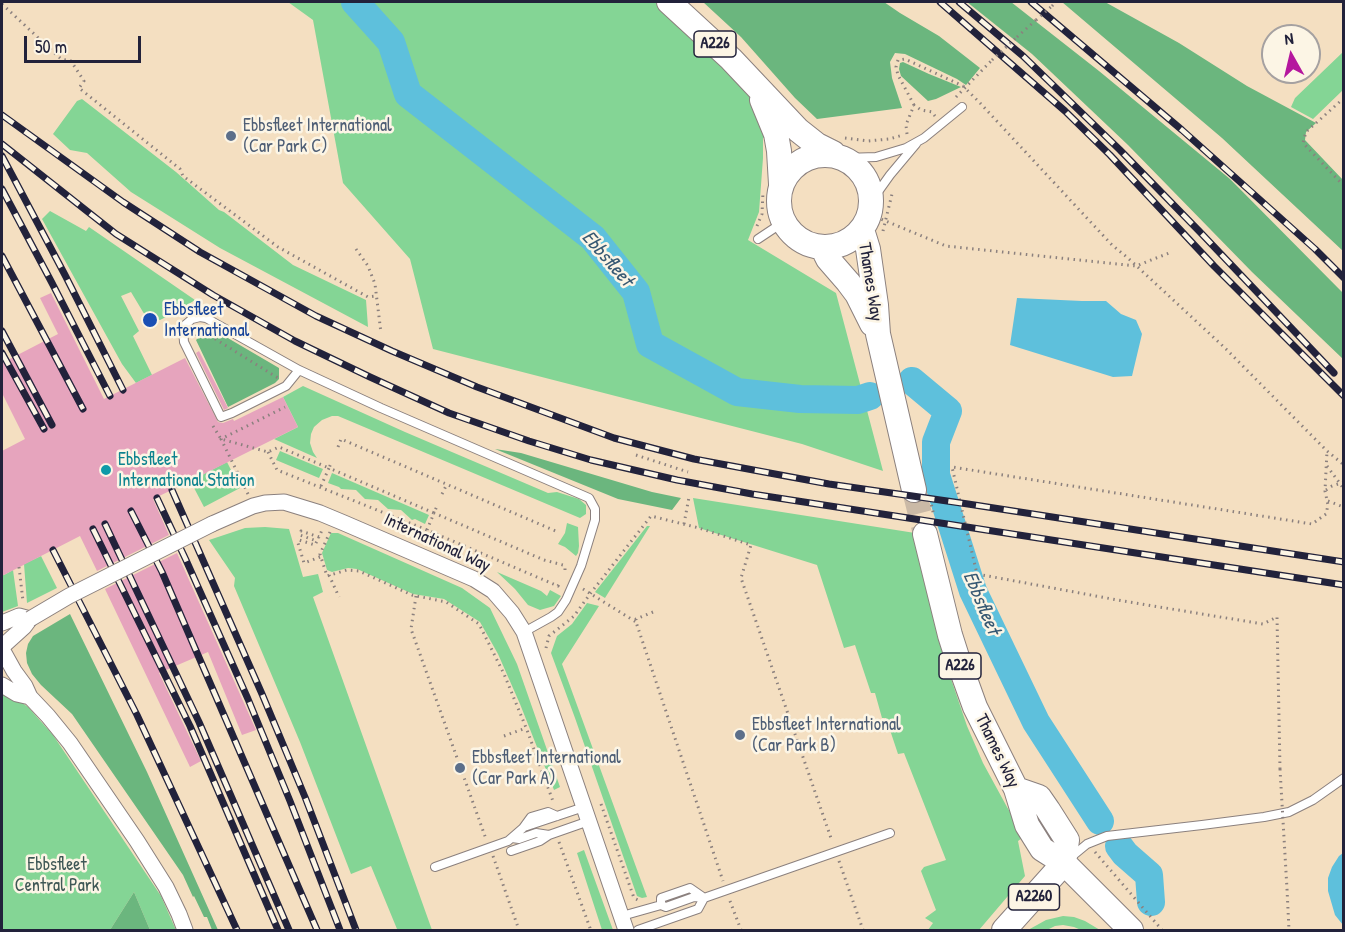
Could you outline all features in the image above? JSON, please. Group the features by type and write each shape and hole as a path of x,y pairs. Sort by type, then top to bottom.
{"main road":[{"name":"A226","path":"669,2 715,43 798,130 810,140 840,147"},
{"name":"A226","path":"759,89 776,134 781,184"},
{"path":"840,147 868,184 876,217 852,239 839,245 822,247 807,244 797,237 784,221 779,201 781,184 800,161 840,147"},
{"name":"Thames Way","path":"876,217 864,236 868,249 878,334 891,391 921,491"},
{"name":"Thames Way","path":"822,247 856,294 878,334"},
{"name":"Thames Way","path":"930,530 950,635 975,707 1016,789 1039,797 1067,840 1064,863"},
{"path":"1064,863 1131,930"},
{"name":"A2260","path":"1004,930 1064,863"}],"street":[{"name":"International Way","path":"2,623 69,596 212,525 265,503 284,502 320,513 474,579 498,596 512,612 524,632 624,923"},
{"name":"International Way","path":"28,614 24,627 3,651 30,697 57,726 166,887 185,930"},
{"name":"International Way","path":"2,685 17,694 30,697"}],"lane":[{"path":"840,147 876,157 900,151 914,137 942,124 962,107"},
{"path":"876,217 890,175 914,137"},
{"path":"758,238 784,221"},
{"path":"299,370 286,386 221,417 184,342 183,330 185,325 192,320 200,317 206,318 299,370 589,498 595,509 595,520 581,566 566,600 552,617 524,632"},
{"path":"1064,863 1087,844 1104,837 1289,812 1313,800 1344,778"},
{"path":"435,867 508,842 531,817 548,812 557,816"},
{"path":"523,828 557,816 587,814"},
{"path":"511,851 540,841 587,814"},
{"path":"512,838 519,839 537,833 552,834"},
{"path":"624,923 662,905 666,907 694,897 704,898 890,833"},
{"path":"638,930 698,909 704,898"}],"path":[{"path":"992,60 1056,2"},
{"path":"2,4 61,59 70,61 84,81 79,88 180,169 183,177 278,247 368,297 376,296"},
{"path":"936,118 932,112 921,111 914,105 898,75 896,67 898,60 905,59 963,86 1112,244 1226,348 1327,451 1344,465"},
{"path":"1344,98 1306,132 1304,143 1344,186"},
{"path":"907,134 906,125 914,105"},
{"path":"840,147 854,140 889,139 907,134 914,137"},
{"path":"840,147 876,145 914,137"},
{"path":"876,217 946,246 1136,266 1169,253"},
{"path":"356,249 368,266 375,284 381,333"},
{"path":"196,340 197,332 204,332 279,379"},
{"path":"220,439 285,407"},
{"path":"220,439 268,452 279,447 544,560 562,565 565,567 565,572 558,586 428,530 277,470 268,452"},
{"path":"220,439 249,496"},
{"path":"338,447 341,439 558,532"},
{"path":"1289,930 1280,769 1276,617 1263,624 1123,602 977,574 952,466 1312,524 1326,514 1328,505 1325,491 1327,451"},
{"path":"636,455 688,472"},
{"path":"321,486 332,461"},
{"path":"1326,466 1344,489"},
{"path":"1325,491 1341,483"},
{"path":"442,494 447,484"},
{"path":"921,491 930,530"},
{"path":"684,525 689,497"},
{"path":"1328,500 1341,506"},
{"path":"428,530 437,506"},
{"path":"547,652 549,636 574,616 651,516 751,545 741,578 863,930"},
{"path":"320,557 304,563 298,543 299,540 315,545 317,541 300,535 301,531 319,537 324,526"},
{"path":"329,534 320,557 327,576 329,575 339,597"},
{"path":"19,567 23,601 28,614"},
{"path":"329,575 353,570 416,596 446,602 478,624 504,674 526,728 554,804 548,812"},
{"path":"583,589 636,622 741,930"},
{"path":"416,596 411,629 519,930"},
{"path":"636,622 636,618 653,612"},
{"path":"504,736 526,728"},
{"path":"597,794 634,898 642,901"},
{"path":"552,834 590,930"},
{"path":"1096,854 1162,930"}],"green space":[{"path":"288,2 656,2 688,28 750,92 768,137 763,138 759,212 748,240 836,293 883,471 802,444 433,349 410,259 343,183 313,20"},
{"path":"703,2 884,2 939,36 980,68 966,85 905,54 895,53 890,62 892,78 902,108 817,119 795,98 741,37"},
{"path":"967,2 1011,2 1230,179 1343,293 1343,359 1252,272 1128,145 1032,54"},
{"path":"1062,2 1105,2 1179,43 1247,86 1316,123 1306,132 1305,140 1343,180 1343,251 1222,138"},
{"path":"1343,52 1343,90 1313,119 1291,107 1295,98 1310,84 1321,84 1321,73"},
{"path":"903,62 961,87 928,101 901,76 899,69 900,63"},
{"path":"82,99 176,172 219,210 293,265 366,300 368,327 220,248 131,192 87,153 70,150 53,134 77,101"},
{"path":"50,211 86,231 89,227 195,300 160,320 146,317 131,292 121,296 139,331 133,336 152,375 136,383 122,364 42,219"},
{"path":"209,327 279,368 279,379 228,407 196,340"},
{"path":"303,386 548,493 557,492 579,499 586,505 586,514 580,518 338,416 322,420 314,427 310,443 317,458 274,439 298,427 283,397"},
{"path":"495,449 521,453 652,492 681,498 672,510 618,499"},
{"path":"280,451 323,469 319,478 276,460"},
{"path":"227,462 240,488 204,507 193,486 196,478"},
{"path":"332,473 429,515 425,524 415,519 412,520 401,510 388,509 378,500 365,499 356,490 341,489 328,483"},
{"path":"693,498 915,533 946,664 967,726 983,763 1025,836 1018,841 1025,876 979,930 928,930 933,923 925,918 936,910 921,871 924,867 946,860 904,753 898,754 886,718 882,718 875,693 871,693 855,645 844,648 817,565 699,528"},
{"path":"567,523 578,527 579,546 576,556 558,544 565,533"},
{"path":"647,526 650,526 605,598 595,592"},
{"path":"245,528 289,529 303,577 318,574 323,592 313,597 432,930 395,930 397,929 371,866 351,874 300,742 234,586 235,578 209,540"},
{"path":"331,533 338,533 462,588 490,608 517,664 560,787 554,790 498,654 480,622 444,599 413,594 357,569 348,568 332,572 327,570 322,553"},
{"path":"41,556 57,588 27,603 24,564"},
{"path":"2,570 4,575 13,570 18,606 2,612"},
{"path":"497,572 541,591 547,596 550,590 561,596 554,606 540,610 528,605"},
{"path":"587,603 599,606 562,664 647,897 642,898 637,896 551,653 557,636 572,624"},
{"path":"70,614 147,772 218,930 212,930 183,875 72,714 32,674 26,653 33,636"},
{"name":"Ebbsfleet Central Park","path":"2,691 28,707 53,735 161,896 176,930 150,930 134,892 110,930 2,930"},
{"path":"584,850 613,930 602,930 577,853"},
{"path":"134,892 150,930 110,930"},
{"path":"1063,916 1085,921 1100,930 1081,930 1063,925 1047,930 1028,930 1046,920"}],"water":[{"path":"1017,298 1106,301 1121,314 1136,320 1142,334 1132,376 1113,377 1010,345"},
{"path":"1343,853 1343,925 1335,915 1328,891 1328,878 1332,867"}],"building":[{"name":"Ebbsfleet International Station","path":"51,293 104,399 185,358 218,422 223,423 233,419 234,421 283,397 298,427 196,478 198,482 186,488 184,484 153,499 169,535 97,571 80,536 2,576 2,451 25,439 2,393 2,363 58,334 40,298"},
{"path":"199,351 228,408 224,410 196,353"},
{"path":"177,553 256,730 242,735 208,652 159,673 201,761 190,767 105,589"}],"waterway":[{"name":"Ebbsfleet","path":"355,2 391,42 408,94 593,238 636,292 650,344 737,392 800,399 858,400 870,396"},
{"name":"Ebbsfleet","path":"912,381 948,411 936,442 936,475 973,591 1036,722 1100,821"},
{"name":"Ebbsfleet","path":"1119,846 1149,875 1151,902"}],"tunnel":[{"path":"914,490 925,534"}],"railway":[{"path":"940,2 1065,111 1110,155 1214,266 1344,396"},
{"path":"959,2 1023,56 1120,150 1334,373"},
{"path":"1031,2 1182,130 1315,249 1344,278"},
{"path":"2,115 123,202 200,252 316,316 477,387 614,438 694,459 829,484 1344,562"},
{"path":"2,144 116,234 213,295 295,341 370,377 449,413 529,441 591,460 752,494 1344,585"},
{"path":"2,156 123,390"},
{"path":"2,189 110,396"},
{"path":"2,256 83,409"},
{"path":"2,331 52,425"},
{"path":"2,353 44,429"},
{"path":"172,490 262,694 305,797 356,930"},
{"path":"157,498 248,699 340,930"},
{"path":"131,511 162,572 317,930"},
{"path":"105,524 199,722 289,930"},
{"path":"93,529 190,726 278,930"},
{"path":"53,550 137,715 237,930"}],"place":[{"name":"Ebbsfleet International (Car Park C)","path":"231,136"},
{"name":"Ebbsfleet International","path":"150,320"},
{"name":"Ebbsfleet International Station","path":"106,470"},
{"name":"Ebbsfleet International (Car Park B)","path":"740,735"},
{"name":"Ebbsfleet International (Car Park A)","path":"460,768"}]}
